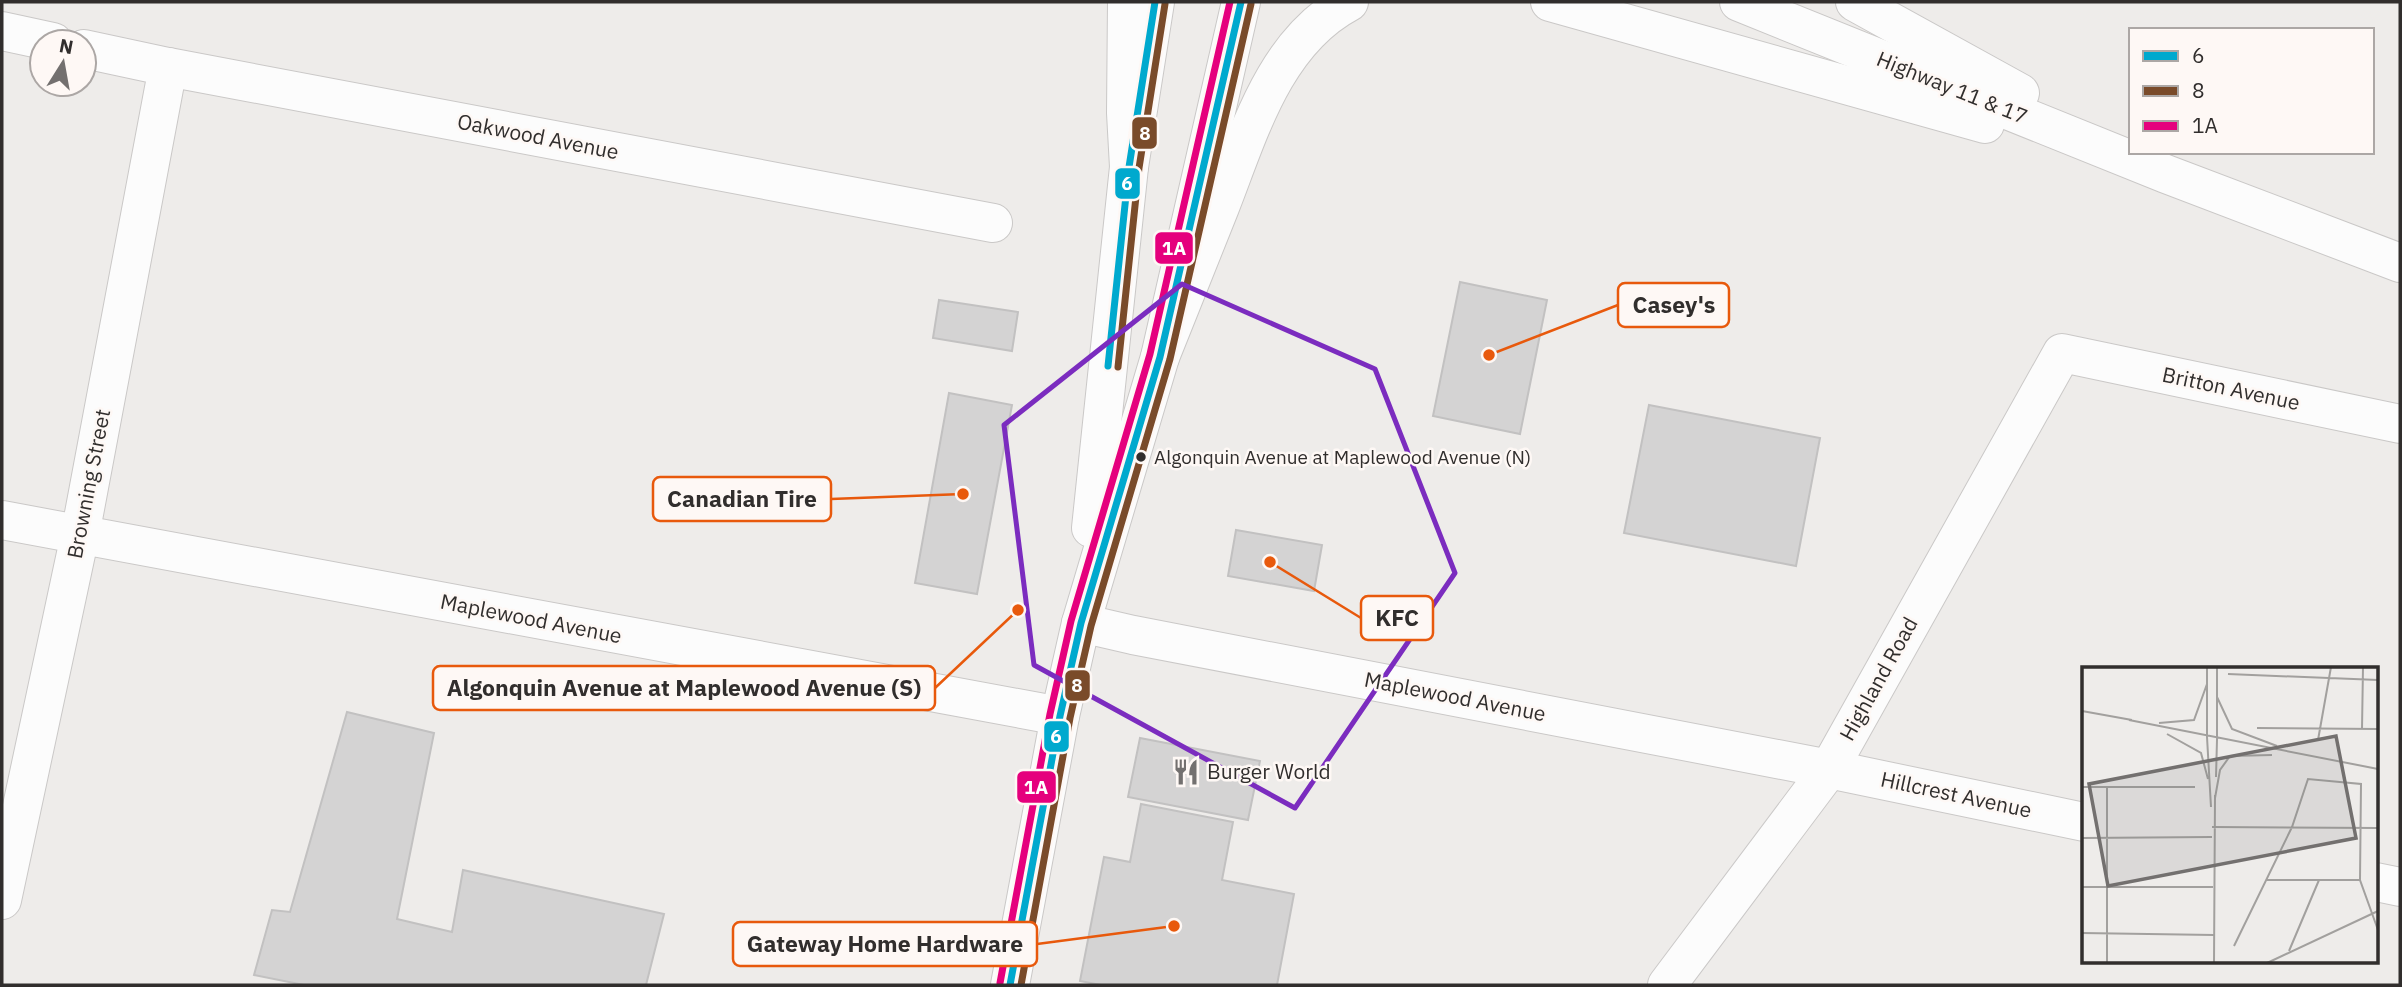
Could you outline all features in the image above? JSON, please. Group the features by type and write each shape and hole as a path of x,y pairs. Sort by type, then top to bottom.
{"main road":[{"path":"1127,2 1129,42 1126,113 1129,167"},
{"path":"1081,623 1129,167 1156,2"},
{"path":"1010,985 1060,716 1081,623 1160,357 1241,2"},
{"path":"1160,357 1260,105 1287,58 1309,32 1349,2"},
{"path":"1550,2 2166,174"},
{"name":"Highway 11 & 17","path":"1739,2 2166,174 2400,263"},
{"name":"Highway 11 & 17","path":"1790,2 2166,174"},
{"path":"1855,2 2129,154"},
{"path":"2,31 28,37"},
{"name":"Oakwood Avenue","path":"98,52 993,223"},
{"name":"Browning Street","path":"2,900 80,535 168,67"},
{"path":"2130,154 2166,174"},
{"name":"Britton Avenue","path":"2062,353 2400,425"},
{"name":"Highland Road","path":"1667,985 1829,769 2062,353"},
{"name":"Maplewood Avenue","path":"2,520 1060,716"},
{"name":"Maplewood Avenue","path":"1081,623 1829,769"},
{"name":"Hillcrest Avenue","path":"1829,769 2082,821"},
{"path":"2378,882 2400,887"}],"highlighted area":[{"path":"1182,284 1375,369 1455,573 1295,808 1034,665 1004,425"}],"building":[{"path":"1460,282 1547,300 1520,434 1433,416"},
{"path":"939,300 1018,312 1012,351 933,338"},
{"path":"949,393 1012,405 977,594 915,583"},
{"path":"1649,405 1820,438 1796,566 1624,533"},
{"path":"1236,530 1322,545 1314,591 1228,576"},
{"path":"347,712 434,733 397,919 452,932 463,870 664,914 646,985 304,985 254,975 272,910 290,912"},
{"path":"1140,738 1260,761 1248,820 1128,797"},
{"path":"1141,804 1233,822 1222,880 1294,894 1277,985 1101,985 1080,981 1104,857 1130,862"}],"transit line":[{"name":"6","path":"1108,366 1129,167 1155,2"},
{"name":"1A","path":"1000,983 1050,714 1071,621 1150,354 1230,2"},
{"name":"6","path":"1010,985 1060,716 1081,623 1160,357 1241,2"},
{"name":"8","path":"1118,367 1139,168 1165,4"},
{"name":"8","path":"1021,985 1070,718 1091,626 1170,359 1251,4"}],"place":[{"name":"Casey's","path":"1489,355"},
{"name":"Algonquin Avenue at Maplewood Avenue (N)","path":"1141,457"},
{"name":"Canadian Tire","path":"963,494"},
{"name":"KFC","path":"1270,562"},
{"name":"Algonquin Avenue at Maplewood Avenue (S)","path":"1018,610"},
{"name":"Burger World","path":"1186,772"},
{"name":"Gateway Home Hardware","path":"1174,926"}]}
